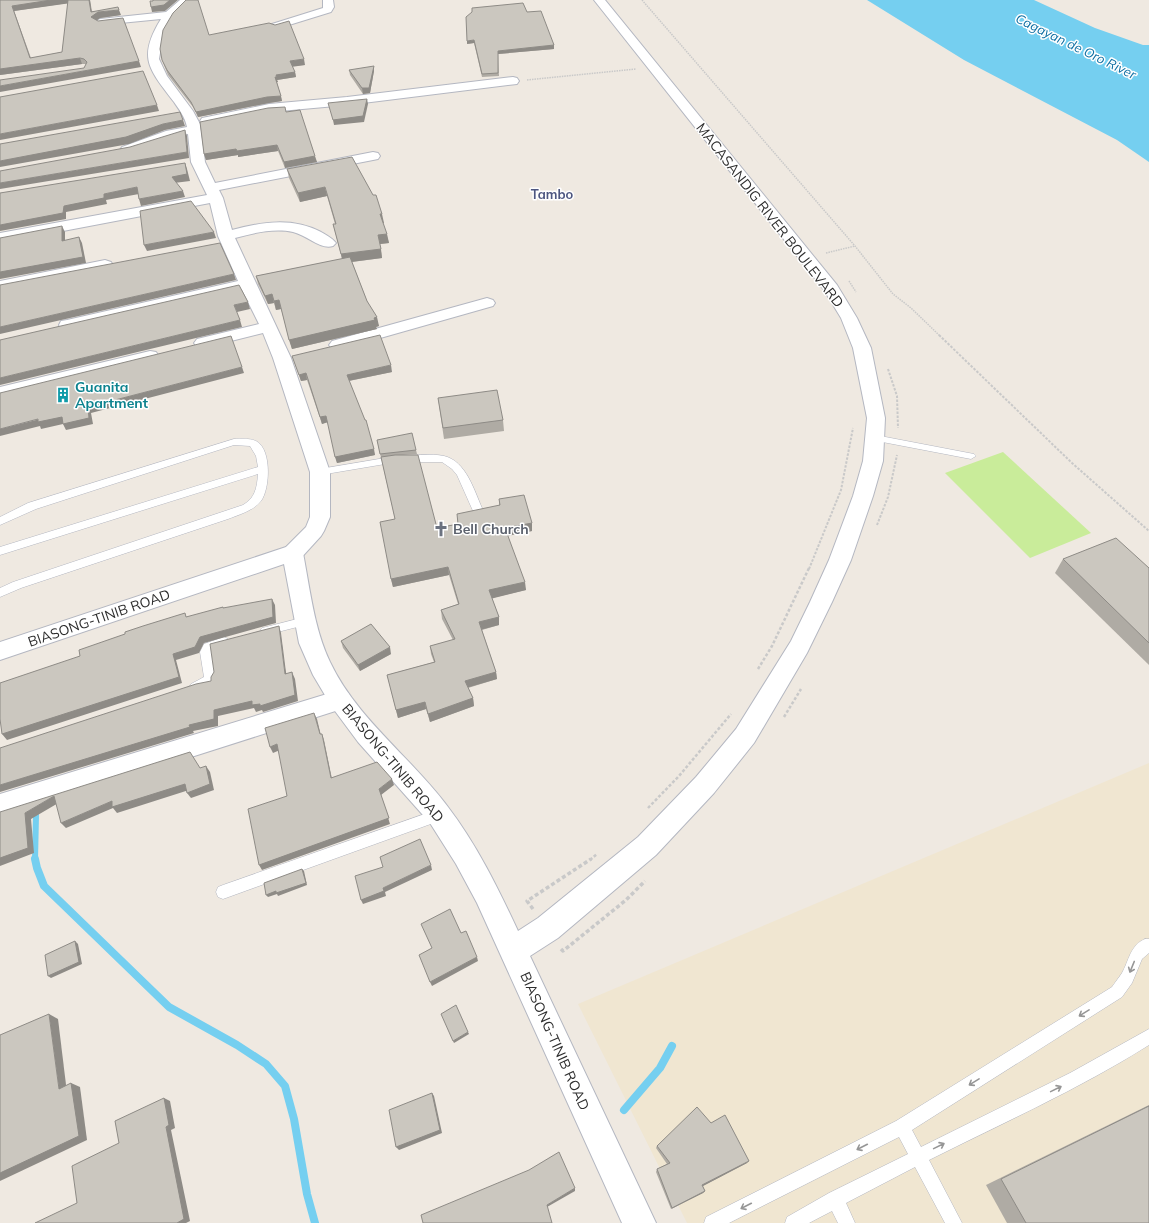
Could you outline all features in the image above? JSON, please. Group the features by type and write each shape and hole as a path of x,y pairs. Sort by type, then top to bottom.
{"street":[{"path":"186,0 169,15 157,35 147,66 186,120 190,163 213,193 223,241 269,327 289,357 320,472 320,517 314,530 293,553"},
{"path":"276,26 327,10 330,7 328,0"},
{"name":"MACASANDIG RIVER BOULEVARD","path":"514,950 548,928 647,846 704,785 745,736 799,647 821,602 840,560 863,496 873,461 876,418 862,348 849,318 831,288 599,0"},
{"path":"100,22 140,16 169,15"},
{"path":"115,152 135,148 171,134 186,120 269,108 347,101 513,81"},
{"path":"0,238 213,193 291,170 373,156"},
{"path":"223,241 264,228 289,227 302,229 328,243"},
{"path":"0,286 120,262"},
{"path":"52,328 247,284"},
{"path":"324,348 382,334 486,303"},
{"path":"185,347 269,327"},
{"path":"0,393 163,353"},
{"name":"BIASONG-TINIB ROAD","path":"0,649 92,622 180,590 293,553 310,643 321,668 340,700 368,735 439,815 488,894 639,1223"},
{"path":"0,806 340,700"}],"lane":[{"path":"875,438 971,456"},
{"path":"0,521 32,506 234,442 254,444 258,450 263,468 263,480 259,494 256,500 249,505 224,516 16,585 0,593"},
{"path":"320,472 396,459 443,459 450,461 462,473 477,508"},
{"path":"0,551 263,468"},
{"path":"257,634 305,621"},
{"path":"184,690 207,682 210,679 206,652 208,647 235,639"},
{"path":"223,892 439,815"},
{"path":"712,1223 902,1127 1117,992 1128,978 1137,954 1145,946 1149,946"},
{"path":"793,1223 835,1199 1093,1070 1149,1036"},
{"path":"902,1127 954,1223"},
{"path":"835,1199 847,1223"}],"path":[{"path":"642,0 855,246 893,294 911,308 959,356 1072,463 1149,531"},
{"path":"513,81 654,67"},
{"path":"826,253 855,246"},
{"path":"822,248 830,258"},
{"path":"848,279 859,297"},
{"path":"876,526 888,497 899,442 897,396 886,362"},
{"path":"757,672 772,646 805,578 841,490 854,422"},
{"path":"781,722 804,683"},
{"path":"643,813 679,776 734,711"},
{"path":"598,853 580,867 527,901 548,928 563,951 626,900 647,879"}],"shaded area":[{"path":"1149,763 1149,1223 687,1223 578,1004"}],"green space":[{"path":"1003,452 1091,533 1030,558 945,473"}],"water":[{"name":"Cagayan de Oro River","path":"867,0 1034,0 1095,28 1143,45 1149,45 1149,162 1117,140 964,60"}],"building":[{"path":"0,0 51,0 12,6 30,58 62,52 68,0 89,0 91,12 118,7 119,10 98,12 91,17 98,21 123,18 139,61 0,86 0,80 84,68 87,62 80,58 0,69"},
{"path":"170,0 164,5 151,7 150,1"},
{"path":"186,0 198,0 209,35 269,23 275,25 289,21 304,59 290,61 295,72 276,75 277,77 275,77 281,96 267,97 196,112 191,102 167,70 162,60 160,49 163,30 173,13"},
{"path":"523,3 527,12 541,11 554,45 498,51 498,73 482,74 474,40 467,41 466,17 472,12 472,8"},
{"path":"374,66 369,88 362,88 349,70"},
{"path":"143,71 157,105 0,134 0,97"},
{"path":"367,99 363,116 333,120 328,103"},
{"path":"285,107 286,112 300,110 315,156 284,162 277,145 204,154 200,122 268,108"},
{"path":"180,112 183,120 163,124 126,137 0,161 0,144"},
{"path":"185,130 187,152 0,183 0,171 130,147"},
{"path":"352,157 373,195 376,195 382,214 380,214 387,234 378,235 381,249 341,254 333,224 336,224 325,187 298,193 287,169"},
{"path":"185,163 187,174 172,177 183,191 139,199 137,187 104,194 104,198 64,206 63,213 0,225 0,193"},
{"path":"191,201 214,232 144,245 140,211"},
{"path":"62,226 62,241 79,237 83,257 0,272 0,238"},
{"path":"220,243 234,274 0,327 0,285"},
{"path":"350,257 367,301 377,317 374,318 375,320 289,340 279,300 274,301 272,294 265,296 256,276"},
{"path":"239,285 248,302 234,305 240,320 0,378 0,340"},
{"path":"380,335 391,365 347,375 366,420 374,449 335,457 326,416 320,417 306,373 299,375 292,356"},
{"path":"231,336 242,367 88,407 89,418 63,424 62,417 38,422 38,419 0,429 0,393"},
{"path":"497,390 503,420 443,428 438,398"},
{"path":"412,433 416,450 380,454 377,440"},
{"path":"395,455 418,455 437,528 458,524 457,514 500,505 499,499 524,495 532,523 505,528 525,582 489,590 499,617 479,622 496,672 465,681 473,698 428,714 425,702 396,710 387,675 435,662 430,646 455,639 441,610 459,604 448,567 391,579 380,522 395,519 381,457"},
{"path":"1116,538 1149,568 1149,643 1063,559"},
{"path":"272,599 273,617 200,637 195,647 173,654 179,677 2,734 0,719 0,683 80,656 79,650 125,634 125,632 185,613 186,617 223,607"},
{"path":"371,624 390,647 358,665 341,641"},
{"path":"279,626 285,674 292,672 295,695 260,706 260,704 252,705 252,701 214,710 214,719 189,725 190,727 0,785 0,748 196,684 211,681 211,677 214,672 210,644"},
{"path":"314,713 320,734 322,734 331,778 377,762 392,779 379,789 389,818 259,865 248,809 287,796 277,744 270,747 265,728"},
{"path":"190,752 200,768 206,766 210,784 187,793 185,784 112,807 112,801 61,823 54,796 25,813 28,848 0,858 0,812"},
{"path":"420,839 431,865 383,888 384,891 361,900 355,876 383,867 380,857"},
{"path":"302,869 306,883 266,895 264,883"},
{"path":"450,909 461,933 466,931 477,957 430,982 419,955 432,948 421,924"},
{"path":"75,941 79,962 48,976 45,955"},
{"path":"456,1005 468,1032 453,1041 441,1014"},
{"path":"49,1014 59,1089 71,1083 79,1136 0,1173 0,1035"},
{"path":"432,1093 440,1130 396,1147 389,1110"},
{"path":"164,1098 169,1125 166,1127 184,1219 177,1223 35,1223 77,1203 72,1166 119,1143 115,1121"},
{"path":"1149,1106 1149,1223 1026,1223 1001,1179"},
{"path":"697,1107 711,1123 725,1115 749,1161 702,1185 705,1191 672,1208 657,1169 670,1163 657,1146"},
{"path":"559,1152 575,1188 547,1205 552,1223 423,1223 421,1215 529,1170"}],"waterway":[{"path":"35,859 36,815"},
{"path":"35,859 44,886 169,1007 237,1045 266,1064 285,1086 294,1119 307,1194 315,1223"},
{"path":"624,1110 660,1068 672,1046"}],"place":[{"name":"Guanita Apartment","path":"63,395"},
{"name":"Bell Church","path":"441,529"}],"district":[{"name":"Tambo","path":"552,194"}]}
